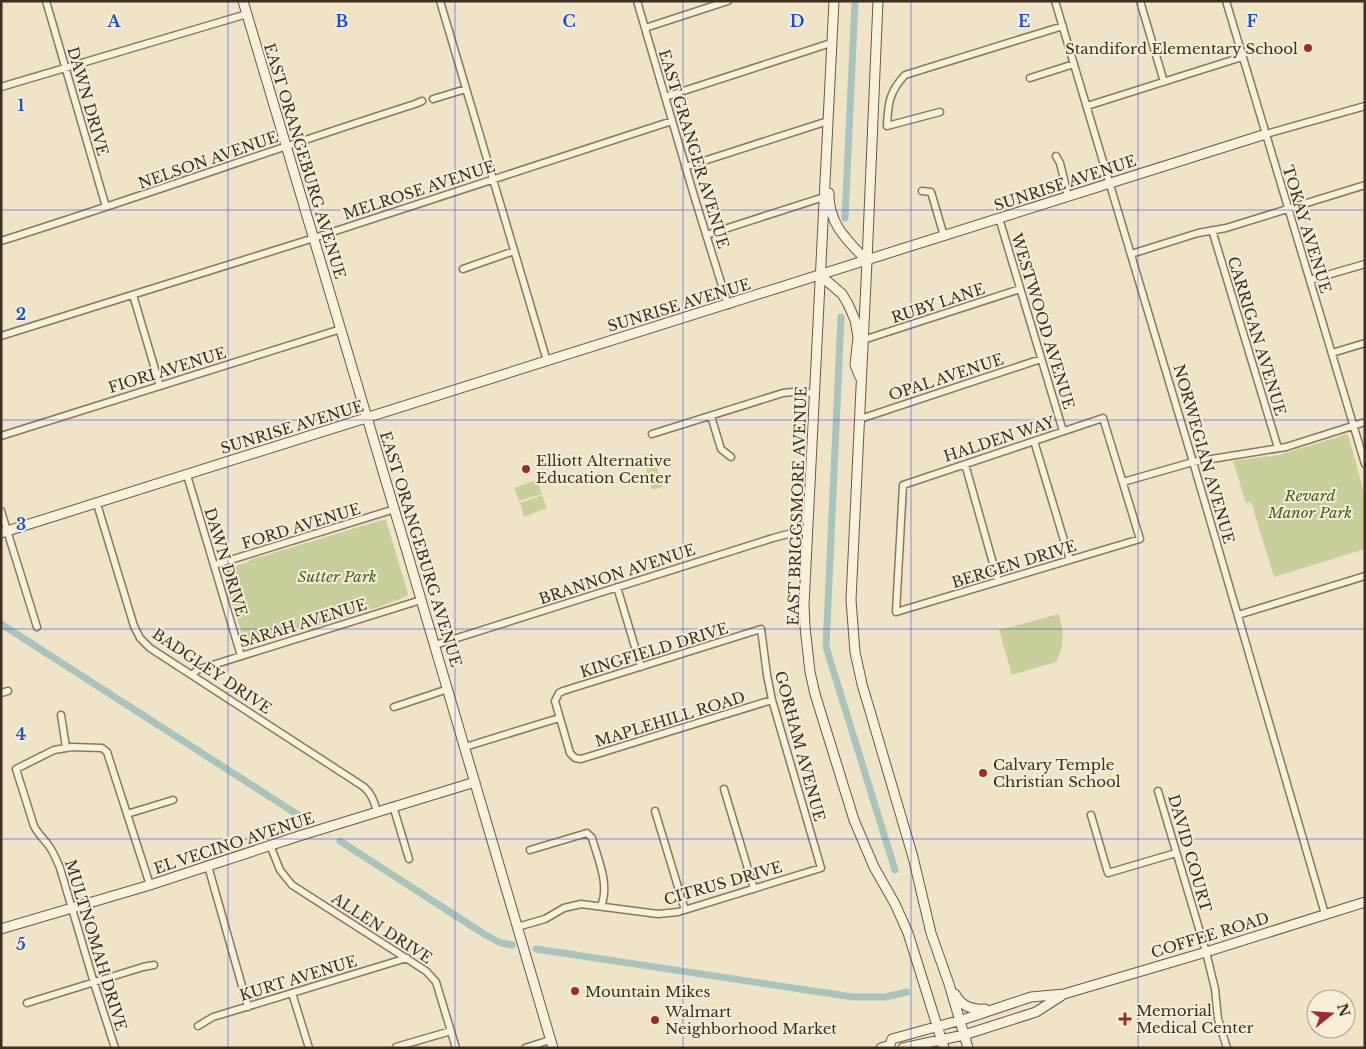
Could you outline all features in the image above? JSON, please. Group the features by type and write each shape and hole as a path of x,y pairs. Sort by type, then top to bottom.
{"main road":[{"name":"EAST ORANGEBURG AVENUE","path":"243,1 552,1044"},
{"name":"EAST BRIGGSMORE AVENUE","path":"834,1 804,605 805,628 810,672 815,694 854,820 874,867 896,904 908,933 943,1044"},
{"path":"878,1 851,600 856,652 862,684 913,857 931,934 949,984 968,1048"},
{"name":"SUNRISE AVENUE","path":"5,532 1266,134"},
{"path":"826,161 829,175 829,199 839,231 848,243 867,261"},
{"path":"820,275 842,294 855,320 858,337 856,365 861,382"},
{"name":"EL VECINO AVENUE","path":"1,929 150,885 270,845 475,782"},
{"name":"COFFEE ROAD","path":"888,1047 892,1039 1031,997 1064,994 1365,902"},
{"path":"949,984 957,999 968,1008 980,1010 996,1009"},
{"name":"COFFEE ROAD","path":"902,1048 943,1044 964,1035 1036,1012 1064,994"}],"street":[{"name":"DAWN DRIVE","path":"46,1 106,207"},
{"path":"440,1 547,361"},
{"name":"EAST GRANGER AVENUE","path":"637,1 685,167 728,304"},
{"path":"645,28 728,1"},
{"name":"NORWEGIAN AVENUE","path":"1055,1 1193,462 1325,914"},
{"path":"1140,1 1164,82"},
{"name":"TOKAY AVENUE","path":"1226,1 1365,464"},
{"path":"1,87 247,14"},
{"path":"940,112 887,126 889,102 892,92 905,75 1062,26"},
{"path":"665,97 832,43"},
{"path":"1087,106 1242,57"},
{"path":"1030,78 1074,64"},
{"path":"433,99 466,88"},
{"name":"NELSON AVENUE","path":"1,241 422,101"},
{"name":"SUNRISE AVENUE","path":"1266,134 1365,106"},
{"name":"MELROSE AVENUE","path":"1,336 314,238 672,121"},
{"path":"685,167 828,121"},
{"path":"1056,156 1060,163 1068,196"},
{"path":"1131,254 1198,233 1226,228 1365,185"},
{"path":"922,191 931,192 944,236"},
{"path":"706,235 824,197"},
{"name":"WESTWOOD AVENUE","path":"999,218 1063,431"},
{"name":"CARRIGAN AVENUE","path":"1212,230 1278,448"},
{"path":"463,269 514,251"},
{"path":"1310,280 1365,264"},
{"name":"RUBY LANE","path":"863,340 1020,289"},
{"path":"133,295 160,386"},
{"name":"FIORI AVENUE","path":"1,436 341,329"},
{"path":"1332,353 1365,343"},
{"name":"OPAL AVENUE","path":"860,419 1041,359"},
{"path":"652,434 788,392 814,393"},
{"path":"711,416 721,449 731,457"},
{"name":"HALDEN WAY","path":"896,612 903,485 1103,418 1123,482"},
{"path":"1123,482 1193,462 1286,447 1365,422"},
{"path":"1034,441 1070,560"},
{"path":"965,464 998,581"},
{"name":"DAWN DRIVE","path":"187,475 241,656"},
{"name":"BERGEN DRIVE","path":"896,612 1140,539 1123,482"},
{"name":"BADGLEY DRIVE","path":"97,504 136,633 146,644 364,787 372,797 377,812"},
{"name":"FORD AVENUE","path":"214,565 395,509"},
{"path":"1,510 5,532 37,628"},
{"name":"BRANNON AVENUE","path":"435,645 773,538 808,531"},
{"path":"1238,615 1365,576"},
{"path":"617,587 641,667"},
{"name":"SARAH AVENUE","path":"193,674 203,668 421,600"},
{"name":"KINGFIELD DRIVE","path":"559,718 555,705 556,697 563,691 761,630"},
{"name":"GORHAM AVENUE","path":"761,630 772,700 821,868"},
{"path":"394,707 448,689"},
{"name":"MAPLEHILL ROAD","path":"559,718 570,753 575,758 581,759 772,700"},
{"path":"61,715 66,747 102,748 107,752 150,885"},
{"path":"465,747 559,718"},
{"name":"MULTNOMAH DRIVE","path":"66,747 49,752 16,769 34,826 56,857 115,1048"},
{"path":"724,789 754,889"},
{"name":"DAVID COURT","path":"1158,791 1206,952 1215,989 1218,1019 1227,1048"},
{"path":"127,814 173,800"},
{"path":"394,806 409,859"},
{"path":"655,810 685,910"},
{"path":"1091,815 1108,874 1176,853"},
{"path":"530,850 587,833 592,838 604,888 604,898 600,906"},
{"name":"ALLEN DRIVE","path":"270,845 280,870 292,885 426,970 436,982 456,1048"},
{"path":"208,866 248,1007"},
{"name":"CITRUS DRIVE","path":"517,928 545,918 564,908 588,904 658,914 670,913 821,868"},
{"name":"KURT AVENUE","path":"198,1026 213,1017 407,958"},
{"path":"27,1003 154,965"},
{"path":"292,993 309,1048"},
{"path":"396,1048 451,1031"},
{"path":"525,1048 552,1044"}],"green space":[{"name":"Revard Manor Park","path":"1348,434 1365,496 1365,549 1274,577 1251,502 1246,503 1233,461 1278,455"},
{"path":"653,452 663,487 652,490 642,455"},
{"path":"537,480 542,494 519,501 514,488"},
{"path":"542,495 547,508 524,517 520,503"},
{"name":"Sutter Park","path":"386,520 408,593 407,596 385,605 308,629 249,646 246,645 230,598 225,570 253,559"},
{"path":"1059,614 1063,639 1056,662 1012,675 999,630"}],"waterway":[{"path":"845,218 855,1"},
{"path":"841,317 826,647 895,870"},
{"path":"1,624 306,820"},
{"path":"340,841 484,934 501,943 512,945"},
{"path":"536,949 853,997 885,997 907,992"}],"place":[{"name":"Standiford Elementary School","path":"1308,48"},
{"name":"Elliott Alternative Education Center","path":"526,469"},
{"name":"Calvary Temple Christian School","path":"983,773"},
{"name":"Mountain Mikes","path":"575,991"},
{"name":"Memorial Medical Center","path":"1125,1019"},
{"name":"Walmart Neighborhood Market","path":"655,1020"}]}
